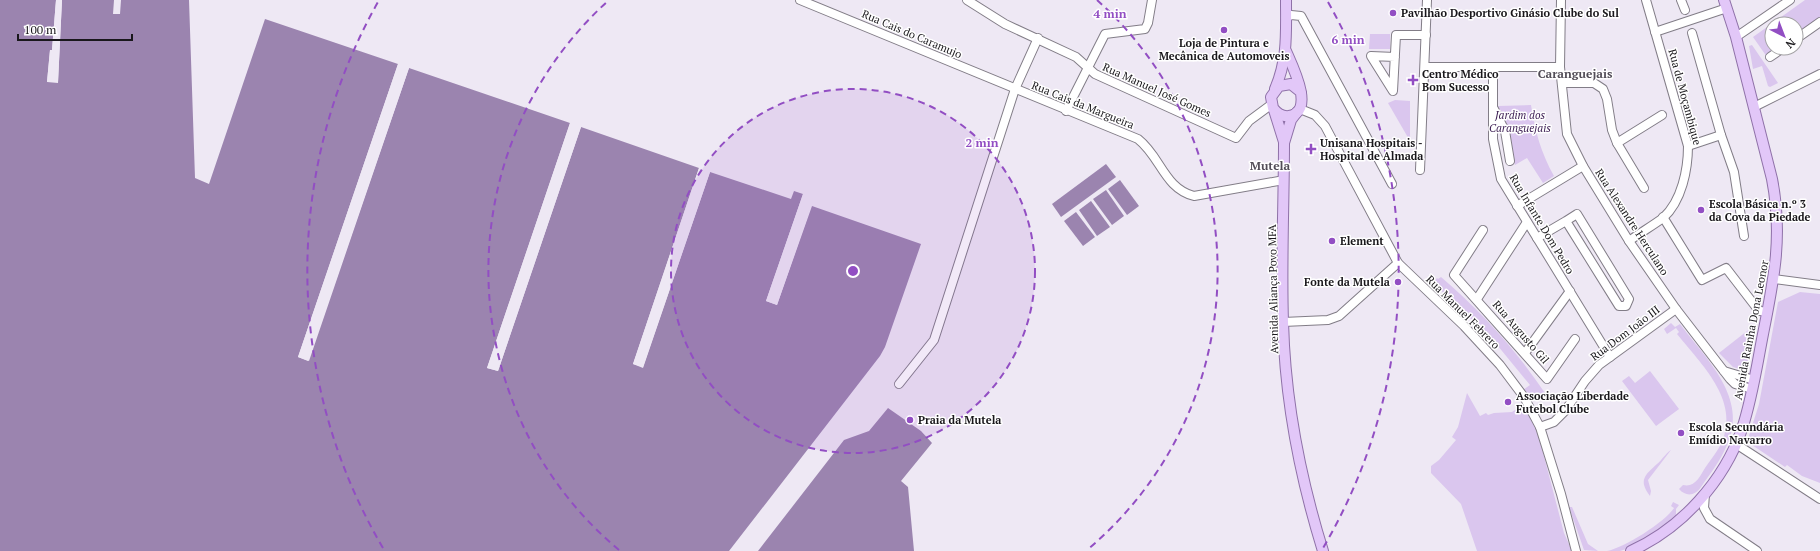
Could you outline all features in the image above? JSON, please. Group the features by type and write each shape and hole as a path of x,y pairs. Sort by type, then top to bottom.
{"main road":[{"path":"1286,0 1286,51 1282,72 1271,97 1272,106 1278,113 1285,116 1298,111 1303,101 1286,51"},
{"name":"Avenida Rainha Dona Leonor","path":"1631,551 1666,530 1686,515 1705,494 1736,444 1742,428 1753,385 1774,279 1777,255 1776,200 1754,107 1726,4"},
{"path":"1275,89 1282,84 1291,84 1301,92"},
{"name":"Avenida Aliança Povo MFA","path":"1272,106 1284,143"},
{"name":"Avenida Aliança Povo MFA","path":"1298,111 1291,120 1284,143 1283,322 1288,383 1296,442 1307,494 1323,551"}],"street":[{"name":"Rua Cais do Caramujo","path":"800,0 1015,89"},
{"name":"Rua Manuel José Gomes","path":"966,0 1005,24 1038,38 1076,57 1095,74 1236,138 1249,121 1272,106"},
{"path":"1066,111 1105,34 1145,29 1148,23 1152,0"},
{"path":"1420,170 1427,0"},
{"name":"Rua Alexandre Herculano","path":"1561,0 1560,67 1567,134 1583,166 1629,240 1676,309 1724,371 1753,385"},
{"name":"Rua de Moçambique","path":"1629,240 1664,217 1675,202 1682,186 1688,164 1688,146 1646,0"},
{"path":"1681,0 1685,10"},
{"path":"1736,37 1790,0"},
{"path":"1655,32 1726,4"},
{"path":"1286,18 1291,16 1301,16 1392,184"},
{"path":"1804,33 1820,22"},
{"path":"1692,33 1721,135 1734,172 1744,236"},
{"path":"1395,57 1396,35 1426,35"},
{"path":"899,384 934,340 1015,89 1038,38"},
{"path":"1425,67 1560,67"},
{"name":"Rua Infante Dom Pedro","path":"1493,67 1493,139 1501,179 1610,357"},
{"path":"1754,107 1820,74"},
{"path":"1562,83 1594,83 1603,89 1607,99 1610,122 1617,142 1644,188"},
{"name":"Rua Cais da Margueira","path":"1015,89 1138,139 1145,146 1173,185 1184,194 1194,196 1284,180"},
{"path":"1493,107 1505,131 1510,161"},
{"name":"Rua Manuel Febrero","path":"1298,111 1315,115 1324,126 1398,263 1464,326 1500,365 1524,397 1540,427 1561,494 1576,551"},
{"path":"1617,142 1662,115"},
{"path":"1688,146 1721,135"},
{"path":"1517,206 1583,166"},
{"path":"1537,238 1577,214 1629,299 1626,306 1619,306 1566,221"},
{"path":"1664,217 1702,280 1726,268 1756,307 1760,311 1768,312"},
{"name":"Rua Augusto Gil","path":"1477,299 1527,222"},
{"name":"Rua Augusto Gil","path":"1484,230 1454,275 1547,379 1575,339"},
{"path":"1283,322 1328,320 1339,316 1398,263"},
{"path":"1774,279 1820,285"},
{"path":"1525,353 1570,291"},
{"name":"Rua Dom João III","path":"1540,427 1554,422 1565,411 1585,381 1599,365 1676,309"},
{"path":"1736,444 1820,499"},
{"path":"1705,494 1704,508 1710,519 1757,551"}],"green space":[{"path":"1805,0 1820,0 1820,19 1804,30 1804,16 1783,16"},
{"path":"1764,29 1764,53 1753,37"},
{"path":"1370,34 1390,34 1390,49 1369,49"},
{"path":"1752,45 1778,83 1770,87 1768,86 1762,66 1753,69 1749,46"},
{"path":"1395,100 1410,101 1410,141 1388,103"},
{"name":"Jardim dos Caranguejais","path":"1531,105 1539,142 1545,159 1554,176 1543,183 1527,158 1515,165 1507,128 1498,106"},
{"path":"1441,277 1484,317 1510,346 1545,393 1530,402 1523,390 1530,385 1493,340 1433,283 1437,278 1438,279"},
{"path":"1800,292 1820,294 1820,483 1802,476 1787,465 1785,467 1752,445 1748,439 1759,404 1778,302"},
{"path":"1671,323 1675,327 1680,324 1712,365 1722,380 1729,395 1733,411 1732,428 1725,451 1699,490 1693,494 1687,494 1679,489 1683,485 1691,485 1697,481 1718,449 1722,442 1726,427 1726,412 1722,397 1707,370 1677,334 1679,332 1676,328 1667,334 1664,329"},
{"path":"1756,324 1746,371 1733,367 1719,353"},
{"path":"1650,371 1679,409 1656,426 1622,381 1629,376 1635,383"},
{"path":"1467,393 1480,416 1486,413 1488,415 1494,413 1512,412 1524,404 1539,437 1564,533 1572,551 1477,551 1461,504 1431,473 1431,466 1439,460 1456,440 1452,437 1458,427"},
{"path":"1671,450 1648,480 1651,491 1650,496 1644,486 1644,478 1649,471"},
{"path":"1673,502 1679,505 1676,509 1676,516 1657,531 1627,549 1620,551 1607,551 1623,545 1644,534 1669,514 1674,508 1671,506"},
{"path":"1569,507 1572,507 1588,544 1598,551 1584,550"}],"shaded area":[{"path":"0,0 56,0 52,50 50,50 47,82 58,82 62,0 114,0 113,14 120,14 121,0 189,0 195,178 209,184 265,19 398,64 298,357 308,361 409,68 570,123 487,368 498,371 581,127 699,168 633,364 643,367 710,172 791,199 794,191 803,194 766,301 777,305 812,206 921,244 885,347 880,356 729,551 0,551"},
{"path":"1106,164 1116,177 1061,217 1052,204"},
{"path":"1120,180 1139,206 1127,215 1108,189"},
{"path":"1106,190 1124,216 1112,225 1093,199"},
{"path":"1091,201 1110,227 1097,236 1079,210"},
{"path":"1076,212 1095,237 1083,246 1064,221"},
{"path":"888,408 921,431 932,443 901,481 908,487 914,551 758,551 844,440 869,431"}],"pier":[{"path":"56,0 58,0 54,51 52,52 49,80 56,81 60,0 62,0 58,83 47,82 50,50 52,50"},
{"path":"398,64 400,65 300,356 307,358 407,67 409,68 309,361 298,357"},
{"path":"570,123 572,124 490,367 497,369 579,126 581,127 498,371 487,368"},
{"path":"699,168 701,169 635,363 642,365 708,171 710,172 643,368 633,364"},
{"path":"803,194 805,195 768,300 776,303 810,205 812,204 777,305 766,301"}],"place":[{"name":"Pavilhão Desportivo Ginásio Clube do Sul","path":"1393,13"},
{"name":"Loja de Pintura e Mecânica de Automoveis","path":"1224,30"},
{"name":"Centro Médico Bom Sucesso","path":"1413,80"},
{"name":"Unisana Hospitais - Hospital de Almada","path":"1311,149"},
{"name":"Escola Básica n.º 3 da Cova da Piedade","path":"1701,210"},
{"name":"Element","path":"1332,241"},
{"name":"Fonte da Mutela","path":"1398,282"},
{"name":"Associação Liberdade Futebol Clube","path":"1508,402"},
{"name":"Praia da Mutela","path":"910,420"},
{"name":"Escola Secundária Emídio Navarro","path":"1681,433"}],"district":[{"name":"Caranguejais","path":"1575,74"},
{"name":"Mutela","path":"1270,166"}]}
